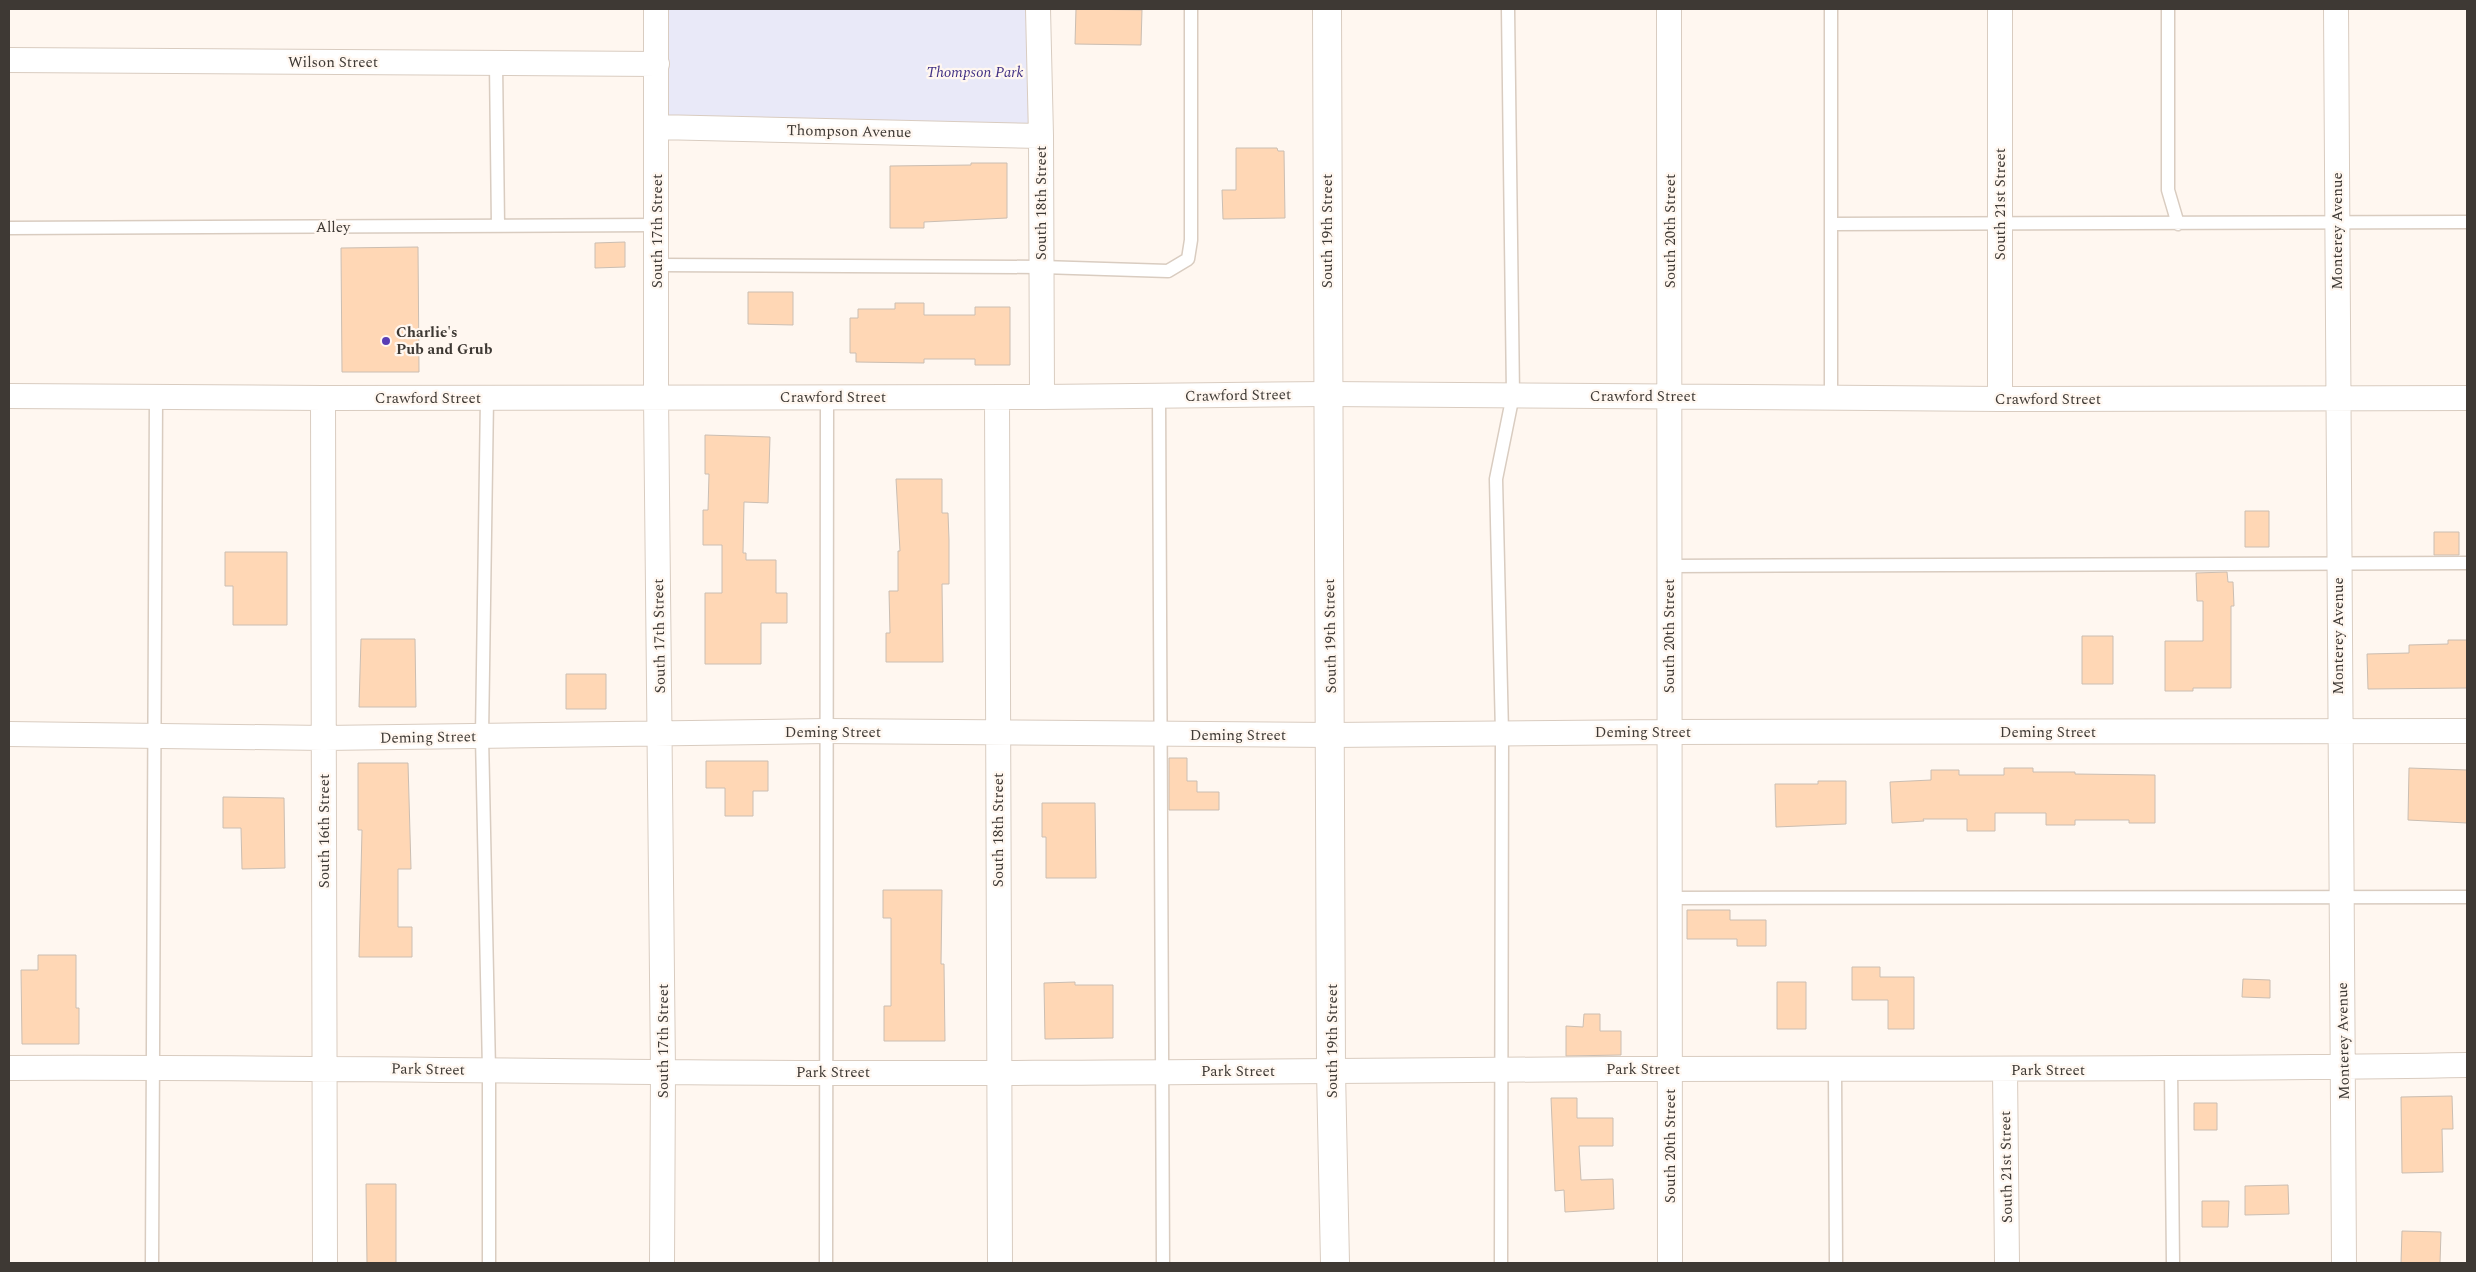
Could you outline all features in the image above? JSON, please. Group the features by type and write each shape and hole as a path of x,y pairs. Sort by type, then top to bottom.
{"street":[{"name":"South 17th Street","path":"656,9 656,397 663,1072 662,1263"},
{"name":"South 18th Street","path":"1038,9 1041,136 1042,397"},
{"name":"South 19th Street","path":"1326,9 1327,394 1331,735 1331,1071 1335,1263"},
{"name":"South 20th Street","path":"1669,9 1671,396 1669,732 1670,1263"},
{"name":"South 21st Street","path":"2000,9 2000,399"},
{"name":"Monterey Avenue","path":"2336,9 2339,732 2344,1067 2344,1263"},
{"name":"Wilson Street","path":"9,60 657,64"},
{"name":"Thompson Avenue","path":"657,127 1041,136"},
{"name":"Crawford Street","path":"9,396 488,398 1042,397 1327,394 2000,399 2338,400 2467,398"},
{"name":"South 18th Street","path":"997,397 1000,1263"},
{"name":"South 16th Street","path":"323,398 325,1263"},
{"name":"Deming Street","path":"9,734 324,738 827,731 1331,735 1669,732 2467,731"},
{"name":"Park Street","path":"9,1068 325,1067 663,1072 999,1073 1669,1069 2005,1070 2467,1065"},
{"name":"South 21st Street","path":"2005,1070 2006,1263"}],"lane":[{"path":"656,265 1042,267 1168,271 1188,259 1191,240 1191,9"},
{"path":"1501,1263 1502,733 1496,479 1513,395 1508,9"},
{"path":"1831,9 1831,398"},
{"path":"2168,9 2168,190 2178,224"},
{"path":"496,63 498,226"},
{"path":"1831,224 2337,224 2467,222"},
{"name":"Alley","path":"9,228 656,225"},
{"path":"1159,396 1163,1263"},
{"path":"152,1263 156,736 156,397"},
{"path":"826,1263 827,397"},
{"path":"488,398 482,736 489,1070 489,1263"},
{"path":"1670,566 2467,563"},
{"path":"1669,898 2467,897"},
{"path":"2171,1069 2174,1263"},
{"path":"1835,1070 1836,1263"}],"green space":[{"name":"Thompson Park","path":"655,9 1038,9 1041,136 657,127"}],"building":[{"path":"1076,9 1142,10 1141,45 1075,44"},
{"path":"1236,148 1277,148 1278,151 1284,151 1285,218 1223,219 1222,190 1236,190"},
{"path":"971,163 1007,163 1007,218 924,222 924,228 890,228 890,166 971,165"},
{"path":"625,242 625,267 595,268 595,243"},
{"path":"418,247 419,372 342,372 341,248"},
{"path":"748,292 793,292 793,325 748,324"},
{"path":"895,303 924,303 924,315 975,315 975,307 1010,307 1010,365 975,365 975,359 924,359 924,363 856,362 856,353 850,353 850,318 858,318 858,309 895,309"},
{"path":"705,435 770,437 768,503 744,502 743,553 746,553 746,560 776,560 776,593 787,593 787,623 761,623 761,664 705,664 705,593 722,593 722,545 703,545 703,510 708,510 709,474 705,474"},
{"path":"896,479 942,479 942,513 948,513 949,540 949,584 942,584 943,662 886,662 886,633 890,633 889,591 898,591 898,551 900,551"},
{"path":"2245,511 2269,511 2269,547 2245,547"},
{"path":"2434,532 2459,532 2459,555 2434,555"},
{"path":"225,552 287,552 287,625 233,625 233,586 225,586"},
{"path":"2227,572 2228,582 2233,582 2234,606 2231,606 2231,688 2193,688 2193,691 2165,691 2165,641 2203,641 2203,601 2197,601 2196,573"},
{"path":"2082,636 2113,636 2113,684 2082,684"},
{"path":"361,639 415,639 416,707 359,707"},
{"path":"2448,640 2467,640 2467,688 2368,689 2367,654 2409,653 2409,645 2448,644"},
{"path":"566,674 606,674 606,709 566,709"},
{"path":"1169,758 1187,758 1187,781 1197,781 1197,792 1219,792 1219,810 1169,810"},
{"path":"706,761 768,761 768,791 753,791 753,816 725,816 725,788 706,788"},
{"path":"358,763 408,763 411,869 398,869 398,927 412,927 412,957 359,957 362,830 358,830"},
{"path":"2004,768 2033,768 2033,772 2075,772 2075,774 2155,775 2155,823 2129,823 2129,820 2075,820 2075,825 2046,825 2046,813 1995,813 1995,831 1967,831 1967,819 1923,819 1924,821 1892,823 1890,782 1931,780 1931,770 1959,770 1959,775 2004,775"},
{"path":"2409,768 2467,770 2467,823 2408,820"},
{"path":"1818,781 1846,781 1846,824 1776,827 1775,784 1818,784"},
{"path":"223,797 284,798 285,868 242,869 241,828 223,828"},
{"path":"1042,803 1095,803 1096,878 1046,878 1046,837 1042,837"},
{"path":"883,890 942,890 941,964 944,964 945,1041 884,1041 884,1006 891,1006 891,918 883,918"},
{"path":"1687,910 1730,910 1730,920 1766,920 1766,946 1737,946 1737,939 1687,939"},
{"path":"38,955 76,955 76,1008 79,1008 79,1044 22,1044 21,970 38,970"},
{"path":"1852,967 1880,967 1880,977 1914,977 1914,1029 1888,1029 1888,1000 1852,1000"},
{"path":"2243,979 2270,980 2270,998 2242,997"},
{"path":"1075,982 1075,985 1113,985 1113,1038 1045,1039 1044,983"},
{"path":"1777,982 1806,982 1806,1029 1777,1029"},
{"path":"1584,1014 1600,1014 1600,1031 1621,1031 1621,1055 1566,1056 1566,1026 1583,1027"},
{"path":"2452,1096 2453,1129 2442,1129 2443,1172 2402,1173 2401,1097"},
{"path":"1551,1098 1577,1098 1577,1118 1613,1118 1613,1146 1579,1146 1581,1180 1613,1179 1614,1209 1565,1212 1564,1190 1555,1191"},
{"path":"2194,1103 2217,1103 2217,1130 2194,1130"},
{"path":"366,1184 396,1184 396,1263 367,1263"},
{"path":"2288,1185 2289,1214 2245,1215 2245,1186"},
{"path":"2202,1201 2229,1201 2228,1227 2202,1227"},
{"path":"2402,1231 2441,1232 2440,1263 2401,1263"}],"place":[{"name":"Charlie's Pub and Grub","path":"386,341"}]}
